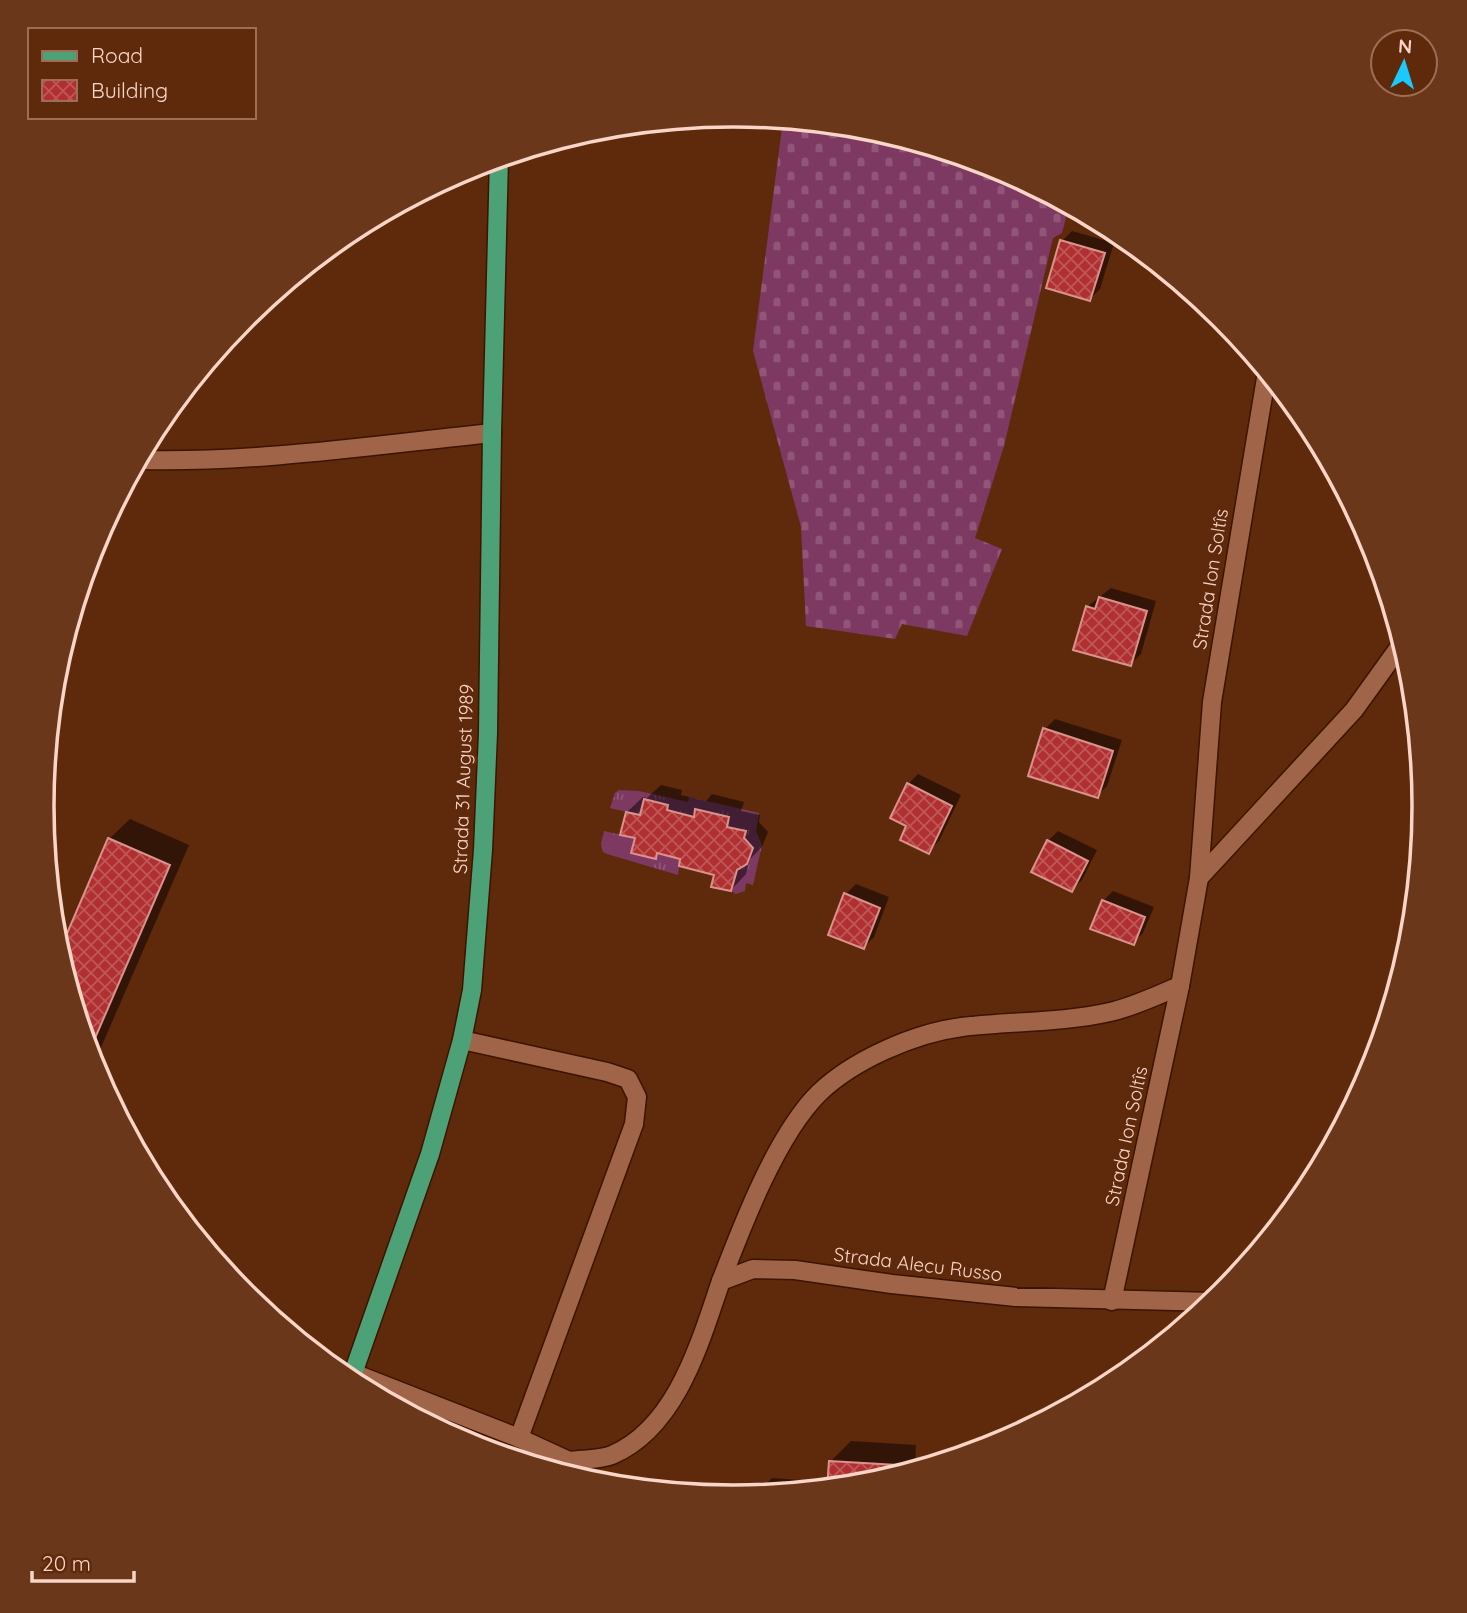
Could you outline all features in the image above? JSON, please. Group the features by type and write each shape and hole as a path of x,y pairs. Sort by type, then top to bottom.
{"main road":[{"name":"Strada 31 August 1989","path":"354,1369 430,1154 462,1040 472,990 483,850 488,733 499,169"}],"street":[{"name":"Strada Ion Soltîs","path":"1112,1301 1180,986 1199,877 1212,702 1265,384"},
{"path":"149,460 183,461 291,454 492,433"},
{"path":"1199,877 1354,710 1395,652"},
{"path":"573,1467 611,1456 644,1434 678,1392 743,1225 791,1129 819,1093 856,1066 904,1042 960,1027 1045,1022 1111,1012 1180,986"},
{"path":"462,1040 607,1072 628,1079 637,1097 634,1124 519,1438"},
{"name":"Strada Alecu Russo","path":"721,1281 752,1269 794,1270 1016,1297 1112,1301"},
{"path":"1112,1301 1198,1302"},
{"path":"385,1389 519,1438 561,1464"}],"green space":[{"path":"782,129 866,140 909,150 993,179 1067,215 1062,233 1053,238 1004,446 975,538 1002,549 967,636 902,624 895,639 806,626 801,527 753,351"},
{"path":"619,790 639,791 688,802 689,797 759,813 756,831 762,845 753,885 746,883 745,891 736,894 731,891 737,870 747,864 753,848 744,838 746,831 727,827 729,817 695,810 694,817 667,810 668,805 644,799 640,815 610,808 615,793"},
{"path":"604,831 635,838 632,853 655,859 657,853 680,859 678,875 603,852 601,844"}],"building":[{"path":"1060,240 1105,253 1090,301 1046,288"},
{"path":"1099,597 1147,611 1131,666 1073,650 1086,606 1095,609"},
{"path":"1043,728 1113,751 1098,798 1028,776"},
{"path":"907,783 952,806 929,854 900,840 906,826 890,818"},
{"path":"644,799 668,805 667,810 694,817 695,809 729,817 727,827 746,831 744,838 753,848 747,864 737,870 731,891 711,887 714,875 679,866 680,859 657,853 656,859 631,853 635,838 620,835 626,812 640,815"},
{"path":"108,838 170,865 95,1038 77,982 66,935"},
{"path":"1047,840 1088,861 1072,892 1031,872"},
{"path":"844,893 880,908 864,949 828,935"},
{"path":"1102,900 1145,917 1134,945 1090,929"},
{"path":"829,1461 897,1465 866,1473 828,1479"}]}
